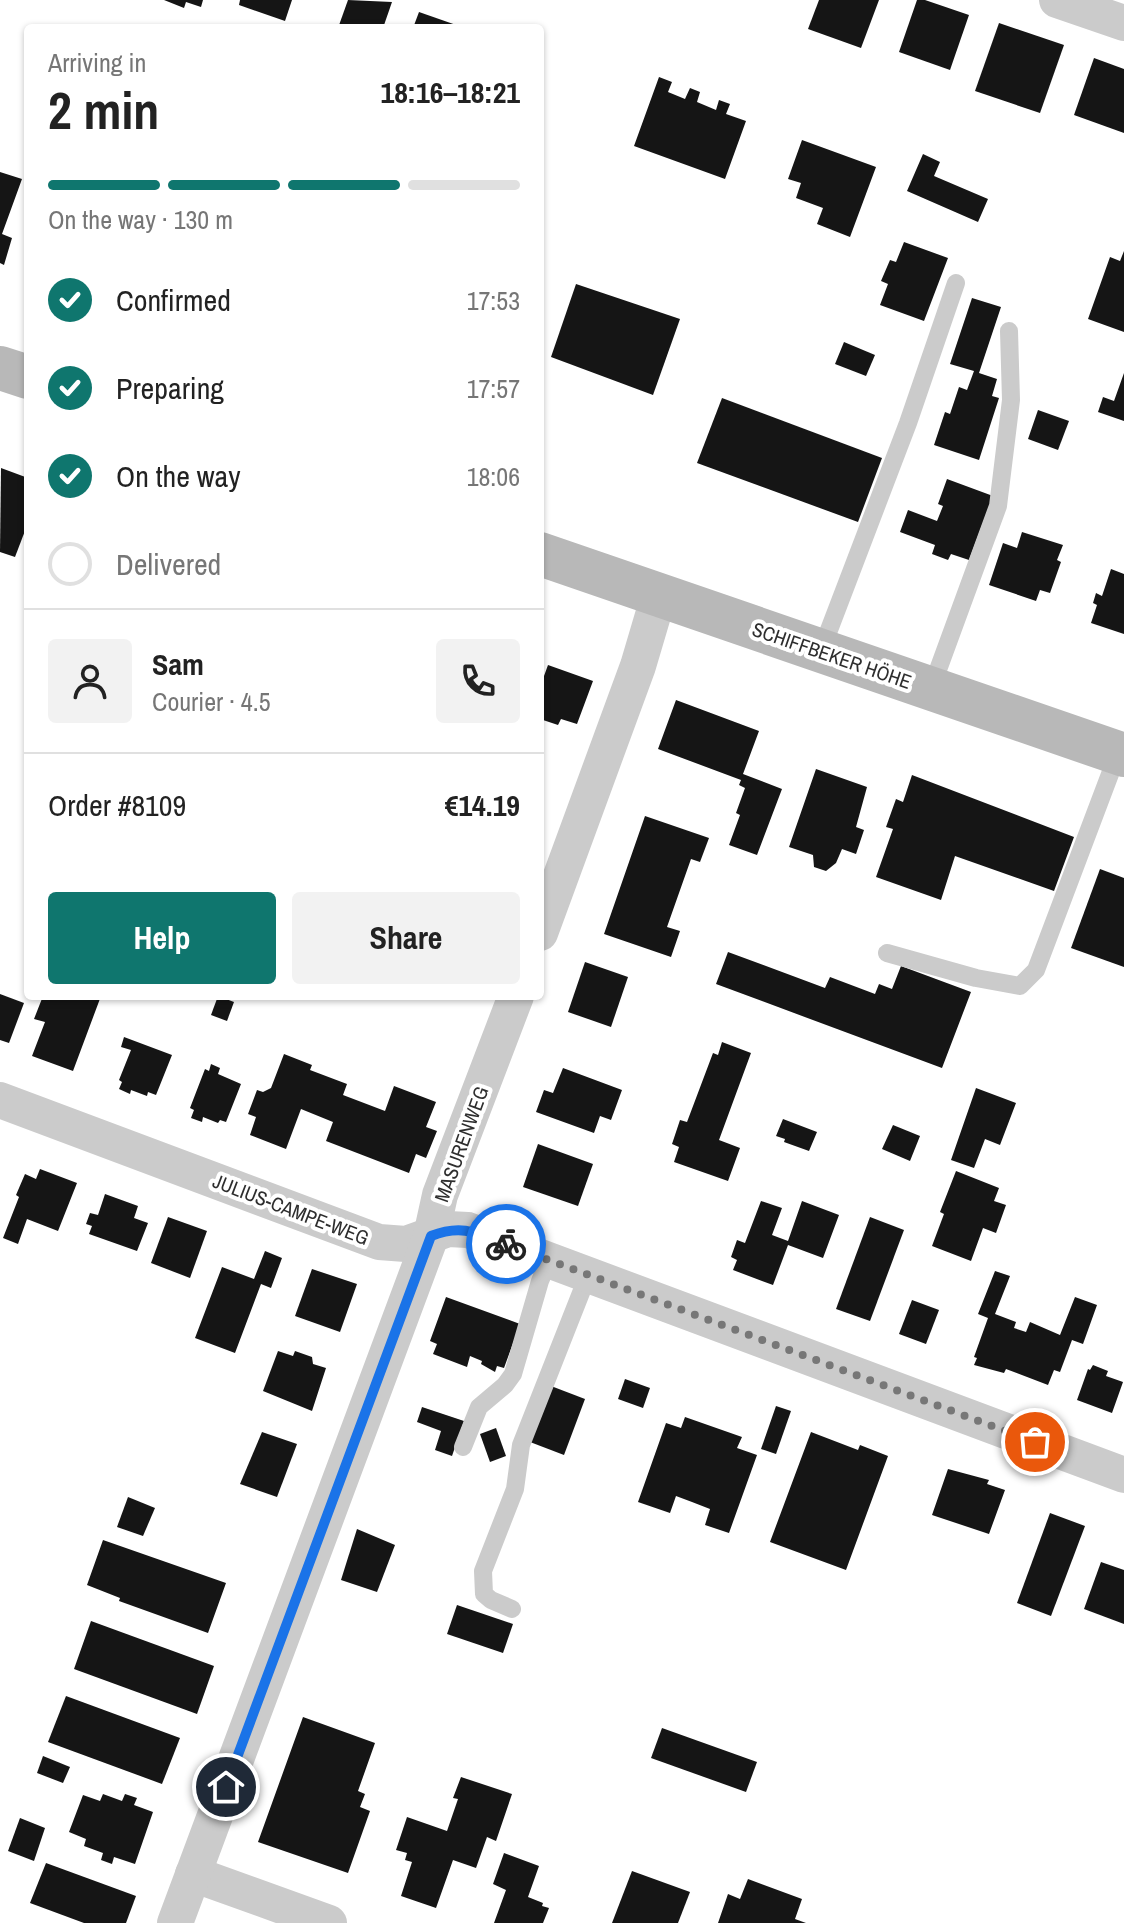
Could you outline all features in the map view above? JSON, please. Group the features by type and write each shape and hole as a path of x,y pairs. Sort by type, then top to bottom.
{"main road":[{"path":"0,368 24,376"},
{"name":"SCHIFFBEKER HÖHE","path":"544,555 1121,754"}],"street":[{"path":"1057,0 1109,13"},
{"path":"544,922 638,666 659,595"},
{"name":"MASURENWEG","path":"175,1923 431,1236 440,1195 514,1000"},
{"name":"JULIUS-CAMPE-WEG","path":"0,1100 379,1242 406,1244 448,1229 468,1230 1124,1475"},
{"path":"193,1874 329,1923"}],"lane":[{"path":"821,651 908,423 956,283"},
{"path":"931,689 998,506 1011,400 1009,331"},
{"path":"887,953 976,978 1020,986 1036,970 1121,754"},
{"path":"463,1447 479,1407 513,1374 549,1260"},
{"path":"512,1609 484,1594 483,1571 515,1489 521,1445 588,1275"}],"building":[{"path":"164,0 203,0 201,7 186,2 184,8"},
{"path":"240,0 292,0 285,21 239,5"},
{"path":"348,0 392,2 384,24 339,24"},
{"path":"819,0 879,0 861,48 808,29"},
{"path":"917,0 969,15 950,70 899,52"},
{"path":"419,12 453,24 414,24"},
{"path":"999,23 1064,45 1040,113 975,91"},
{"path":"1094,58 1124,69 1124,133 1074,115"},
{"path":"659,77 672,82 668,92 685,99 690,88 700,92 697,102 716,110 719,100 730,104 726,114 746,121 725,179 634,146"},
{"path":"802,140 876,167 850,237 817,224 823,208 796,198 801,183 788,179"},
{"path":"923,154 940,162 934,176 988,199 978,222 907,191"},
{"path":"0,172 22,179 2,234 12,238 4,265 0,263"},
{"path":"904,242 948,258 924,321 880,305 888,284 881,281 890,260 896,262"},
{"path":"1124,251 1124,332 1088,319 1110,257 1120,261"},
{"path":"576,284 680,319 653,395 551,357"},
{"path":"972,298 1001,307 979,373 997,379 992,396 999,398 979,460 934,445 945,412 950,414 959,387 967,390 974,371 950,364"},
{"path":"844,342 875,355 866,376 835,364"},
{"path":"1124,373 1124,421 1098,412 1103,397 1114,401"},
{"path":"722,398 882,458 858,522 697,463"},
{"path":"1038,410 1069,421 1058,450 1028,439"},
{"path":"1,468 24,477 24,533 15,557 0,552"},
{"path":"947,479 993,496 969,560 951,554 948,560 932,554 935,545 900,532 908,510 937,521 943,506 938,504"},
{"path":"1022,532 1063,545 1057,560 1061,562 1050,593 1040,590 1036,601 989,585 1003,543 1017,548"},
{"path":"1111,569 1124,574 1124,634 1091,623 1097,605 1093,603 1096,593 1102,596"},
{"path":"548,665 593,681 577,724 561,719 558,725 544,720 544,676"},
{"path":"676,700 759,731 743,774 782,789 757,855 729,845 740,815 736,813 745,788 739,785 741,780 658,749"},
{"path":"816,769 867,787 856,827 864,830 856,854 842,849 836,863 826,871 814,867 813,855 789,847"},
{"path":"912,775 1074,837 1054,891 955,856 941,900 876,877 893,829 886,827 896,799 903,802"},
{"path":"645,816 709,838 700,862 691,859 667,927 680,931 671,957 604,934"},
{"path":"1100,869 1124,878 1124,967 1071,948"},
{"path":"728,952 825,988 830,977 875,994 879,984 892,989 901,966 971,992 942,1068 716,984"},
{"path":"585,962 628,977 611,1027 568,1012"},
{"path":"0,994 24,1003 9,1043 0,1040"},
{"path":"41,1000 100,1000 73,1071 32,1056 45,1022 34,1019"},
{"path":"217,1000 234,1002 227,1021 211,1015"},
{"path":"124,1037 172,1055 156,1095 148,1092 147,1096 131,1090 130,1094 119,1089 122,1082 119,1080 131,1050 121,1047"},
{"path":"722,1042 751,1053 719,1140 740,1148 728,1181 674,1162 679,1147 672,1144 680,1120 687,1122 713,1053 718,1055"},
{"path":"284,1054 312,1065 310,1070 347,1084 343,1095 385,1111 394,1086 436,1102 426,1127 437,1131 426,1158 416,1154 409,1173 326,1141 333,1122 301,1109 286,1149 250,1135 256,1117 248,1114 257,1090 263,1092 271,1088"},
{"path":"211,1064 220,1068 218,1074 241,1084 226,1122 220,1120 218,1123 203,1117 202,1122 191,1118 194,1110 190,1108 205,1069 209,1071"},
{"path":"563,1068 622,1090 611,1120 600,1116 594,1133 536,1112 544,1090 553,1093"},
{"path":"976,1088 1016,1103 1000,1145 985,1139 974,1168 951,1160"},
{"path":"783,1119 817,1132 809,1151 776,1136"},
{"path":"893,1125 920,1136 910,1161 882,1149"},
{"path":"538,1144 593,1164 578,1206 523,1187"},
{"path":"40,1169 77,1183 58,1231 27,1219 18,1244 3,1238 25,1174 36,1179"},
{"path":"956,1171 999,1188 994,1201 1006,1205 996,1233 983,1228 971,1261 932,1246 944,1214 940,1212"},
{"path":"105,1194 138,1206 134,1218 148,1223 137,1251 89,1234 92,1226 86,1224 90,1213 98,1215"},
{"path":"761,1201 782,1208 772,1235 788,1241 802,1201 839,1215 823,1258 788,1245 773,1285 733,1270 737,1260 731,1257 737,1240 745,1243"},
{"path":"168,1217 207,1231 190,1278 151,1263"},
{"path":"870,1217 904,1230 870,1321 836,1309"},
{"path":"265,1251 282,1258 271,1288 261,1284 235,1353 195,1338 222,1267 254,1279"},
{"path":"312,1269 357,1284 340,1332 295,1316"},
{"path":"995,1271 1010,1276 995,1314 1016,1322 1014,1328 1026,1332 1030,1322 1060,1335 1075,1297 1097,1305 1083,1344 1072,1340 1060,1372 1054,1370 1048,1385 1006,1369 1004,1373 974,1365 988,1318 978,1314"},
{"path":"446,1297 520,1324 504,1368 497,1366 495,1372 470,1356 467,1367 433,1354 437,1344 430,1341"},
{"path":"912,1300 939,1310 926,1344 899,1334"},
{"path":"278,1351 293,1356 295,1351 312,1357 313,1364 326,1368 312,1411 263,1391"},
{"path":"1093,1365 1108,1371 1106,1376 1123,1382 1112,1413 1077,1400 1088,1369"},
{"path":"625,1379 650,1388 643,1408 618,1399"},
{"path":"551,1386 585,1399 564,1455 530,1442"},
{"path":"776,1406 791,1411 776,1454 761,1449"},
{"path":"422,1407 464,1421 452,1456 435,1450 441,1431 417,1422"},
{"path":"685,1417 742,1437 737,1448 757,1455 729,1533 705,1525 710,1509 676,1496 670,1513 638,1502 666,1423 681,1428"},
{"path":"496,1428 506,1456 490,1462 480,1434"},
{"path":"262,1432 297,1444 277,1497 240,1484"},
{"path":"811,1432 858,1450 860,1445 888,1456 846,1570 770,1542"},
{"path":"948,1469 989,1480 987,1484 1005,1490 989,1534 932,1515"},
{"path":"128,1497 155,1508 143,1536 117,1527"},
{"path":"1050,1513 1085,1526 1051,1616 1017,1603"},
{"path":"357,1529 395,1545 377,1592 341,1580"},
{"path":"103,1540 226,1583 208,1633 119,1601 120,1598 87,1585"},
{"path":"1101,1562 1124,1570 1124,1624 1084,1609"},
{"path":"457,1605 513,1624 503,1653 447,1634"},
{"path":"91,1621 214,1666 197,1714 74,1669"},
{"path":"66,1696 180,1738 162,1784 48,1742"},
{"path":"303,1717 375,1743 358,1791 365,1794 360,1807 370,1811 348,1873 258,1842"},
{"path":"662,1728 757,1762 746,1792 651,1758"},
{"path":"43,1756 70,1767 63,1783 37,1773"},
{"path":"461,1777 512,1794 496,1841 487,1837 476,1868 453,1860 436,1908 401,1896 412,1862 405,1860 407,1853 396,1850 407,1817 447,1831 458,1799 453,1798"},
{"path":"103,1794 122,1801 125,1794 137,1798 134,1805 153,1812 135,1864 114,1857 112,1864 101,1860 103,1853 84,1846 86,1839 69,1832 83,1795 100,1801"},
{"path":"20,1818 45,1828 34,1861 8,1851"},
{"path":"504,1853 539,1866 528,1897 549,1908 543,1923 494,1923 506,1890 493,1884"},
{"path":"46,1863 136,1896 126,1923 84,1923 30,1903"},
{"path":"632,1871 690,1892 678,1923 612,1923"},
{"path":"748,1879 802,1899 795,1919 806,1923 718,1923 728,1894 740,1899"}],"way so far":[{"path":"506,1244 1035,1442"}],"route":[{"path":"226,1787 431,1236 448,1229 468,1230 506,1244"}]}
